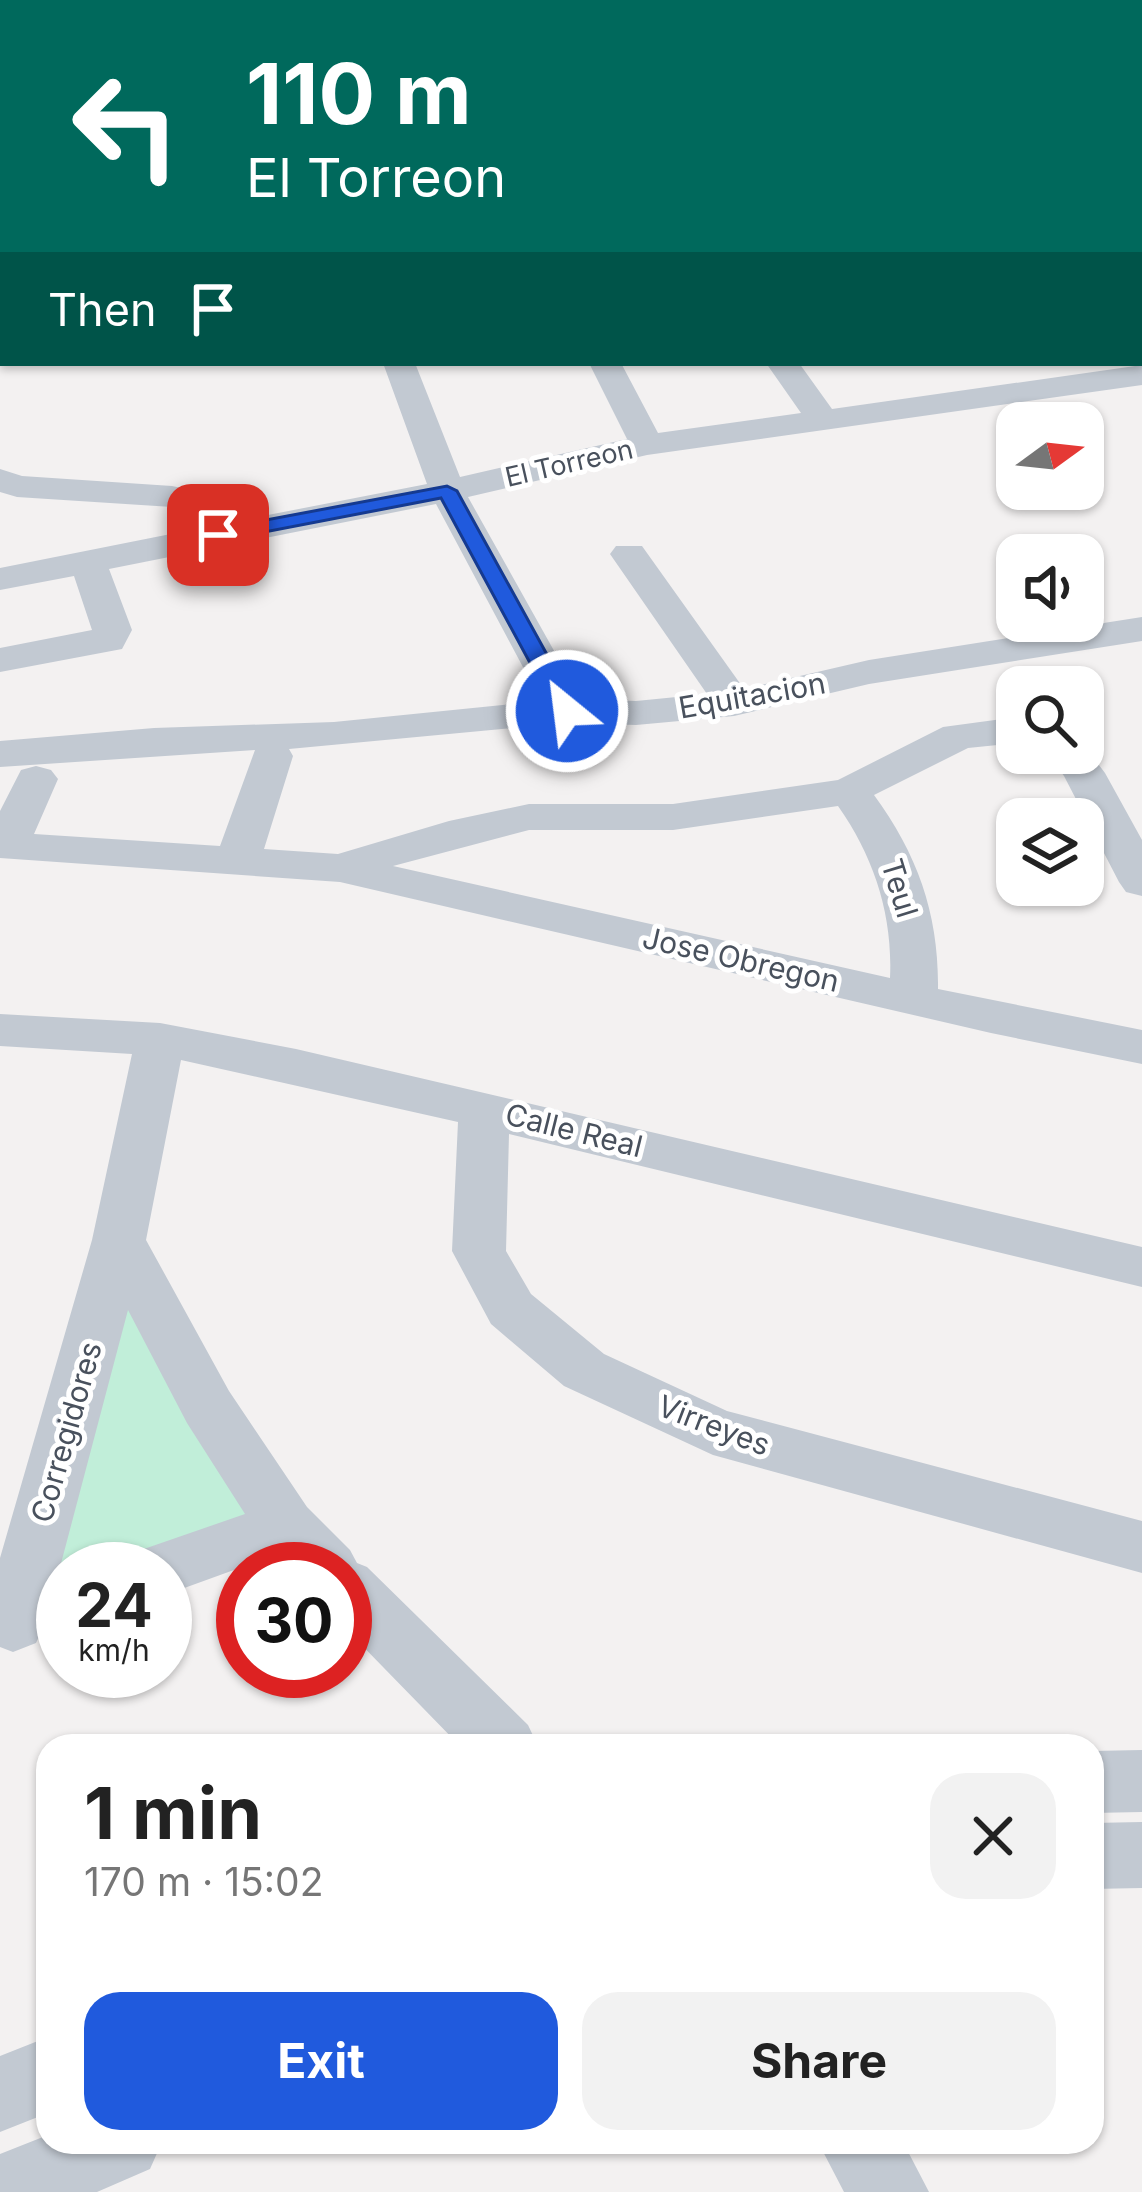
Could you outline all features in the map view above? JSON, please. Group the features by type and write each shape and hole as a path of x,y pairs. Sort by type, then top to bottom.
{"street":[{"path":"400,366 447,491 567,711"},
{"path":"606,366 647,445"},
{"path":"784,366 824,420"},
{"name":"El Torreon","path":"0,579 447,491 647,445 1142,375"},
{"path":"729,470 747,464 733,433"},
{"path":"0,480 16,486 186,497 223,505 262,526"},
{"path":"629,554 734,704"},
{"path":"0,660 108,641 112,630 87,559"},
{"name":"Equitacion","path":"18,766 154,741 334,735 567,711 636,713 734,704 869,672 1142,629"},
{"name":"Jose Obregon","path":"340,868 465,830 529,818 673,817 849,790 958,736 996,731"},
{"path":"238,860 272,756"},
{"path":"3,845 18,766"},
{"path":"1085,774 1142,882"},
{"name":"Teul","path":"849,790 883,835 909,902 916,955 914,998"},
{"name":"Jose Obregon","path":"3,845 340,868 1142,1047"},
{"name":"Calle Real","path":"0,1030 160,1039 484,1108 1142,1267"},
{"name":"Corregidores","path":"25,1619 119,1240 160,1039"},
{"name":"Virreyes","path":"484,1108 478,1251 511,1309 584,1370 713,1431 1142,1547"},
{"path":"119,1240 208,1407 285,1525 302,1542"},
{"path":"192,1559 285,1525"},
{"path":"372,1613 492,1734"},
{"path":"1104,1782 1142,1781"},
{"path":"1104,1856 1142,1855"},
{"path":"0,2094 36,2080"},
{"path":"4,2192 94,2154"},
{"path":"865,2154 890,2192"}],"green space":[{"path":"120,1290 253,1526 192,1547 192,1542 52,1542"}],"route":[{"path":"218,535 447,491 567,711"}]}
